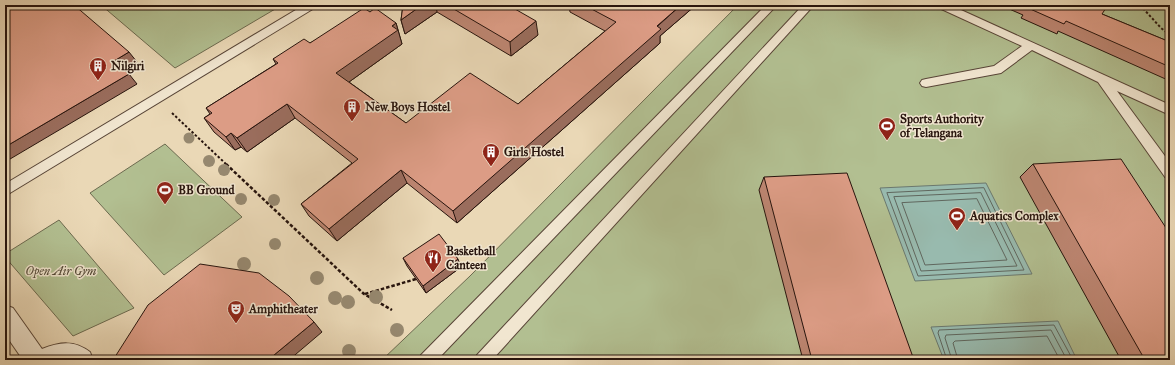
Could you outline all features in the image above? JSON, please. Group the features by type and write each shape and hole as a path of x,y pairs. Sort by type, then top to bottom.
{"street":[{"path":"5,315 36,360"},
{"path":"43,360 68,352 76,355 82,360"}],"lane":[{"path":"5,191 312,5"},
{"path":"426,360 772,5"},
{"path":"482,360 809,5"},
{"path":"941,5 1031,44 1170,110"},
{"path":"926,83 997,70 1031,44"},
{"path":"1102,79 1170,173"}],"path":[{"path":"1140,5 1161,28 1170,35"},
{"path":"157,99 364,294 392,310"},
{"path":"364,294 416,279"}],"green space":[{"path":"101,5 282,5 175,68"},
{"name":"Sports Authority of Telangana","path":"738,5 1170,5 1170,360 382,360 470,276"},
{"name":"BB Ground","path":"165,144 242,217 164,275 90,193"},
{"name":"Open Air Gym","path":"59,220 134,308 73,336 5,257 5,254"}],"water":[{"path":"986,183 1032,274 915,281 880,188"},
{"path":"1058,321 1077,360 944,360 931,327"}],"building":[{"name":"Nilgiri","path":"5,5 74,5 129,52 114,61 129,74 5,147"},
{"path":"403,5 422,5 401,20"},
{"path":"447,5 508,5 536,21 510,42"},
{"path":"584,5 681,5 657,26 661,29 453,211 401,170 329,229 301,204 358,159 287,104 237,138 231,133 226,137 204,118 212,113 206,108 278,63 273,59 304,39 310,43 364,8 370,12 375,8 396,23 392,26 398,30 336,73 406,123 470,73 518,104 616,22"},
{"path":"1030,5 1099,5 1106,8 1102,14 1170,42 1170,67 1066,21 1064,24 1028,8"},
{"path":"1121,159 1170,234 1170,360 1145,360 1033,164"},
{"path":"847,173 914,360 812,360 764,177"},
{"name":"Basketball Canteen","path":"439,234 458,259 423,286 403,258"},
{"name":"Amphitheater","path":"200,264 259,273 289,296 314,322 268,360 113,360 148,305"}],"place":[{"name":"Nilgiri","path":"98,81"},
{"name":"New Boys Hostel","path":"352,122"},
{"name":"Sports Authority of Telangana","path":"887,141"},
{"name":"Girls Hostel","path":"491,167"},
{"name":"BB Ground","path":"165,205"},
{"name":"Aquatics Complex","path":"957,231"},
{"name":"Basketball Canteen","path":"433,273"},
{"name":"Amphitheater","path":"236,324"}]}
